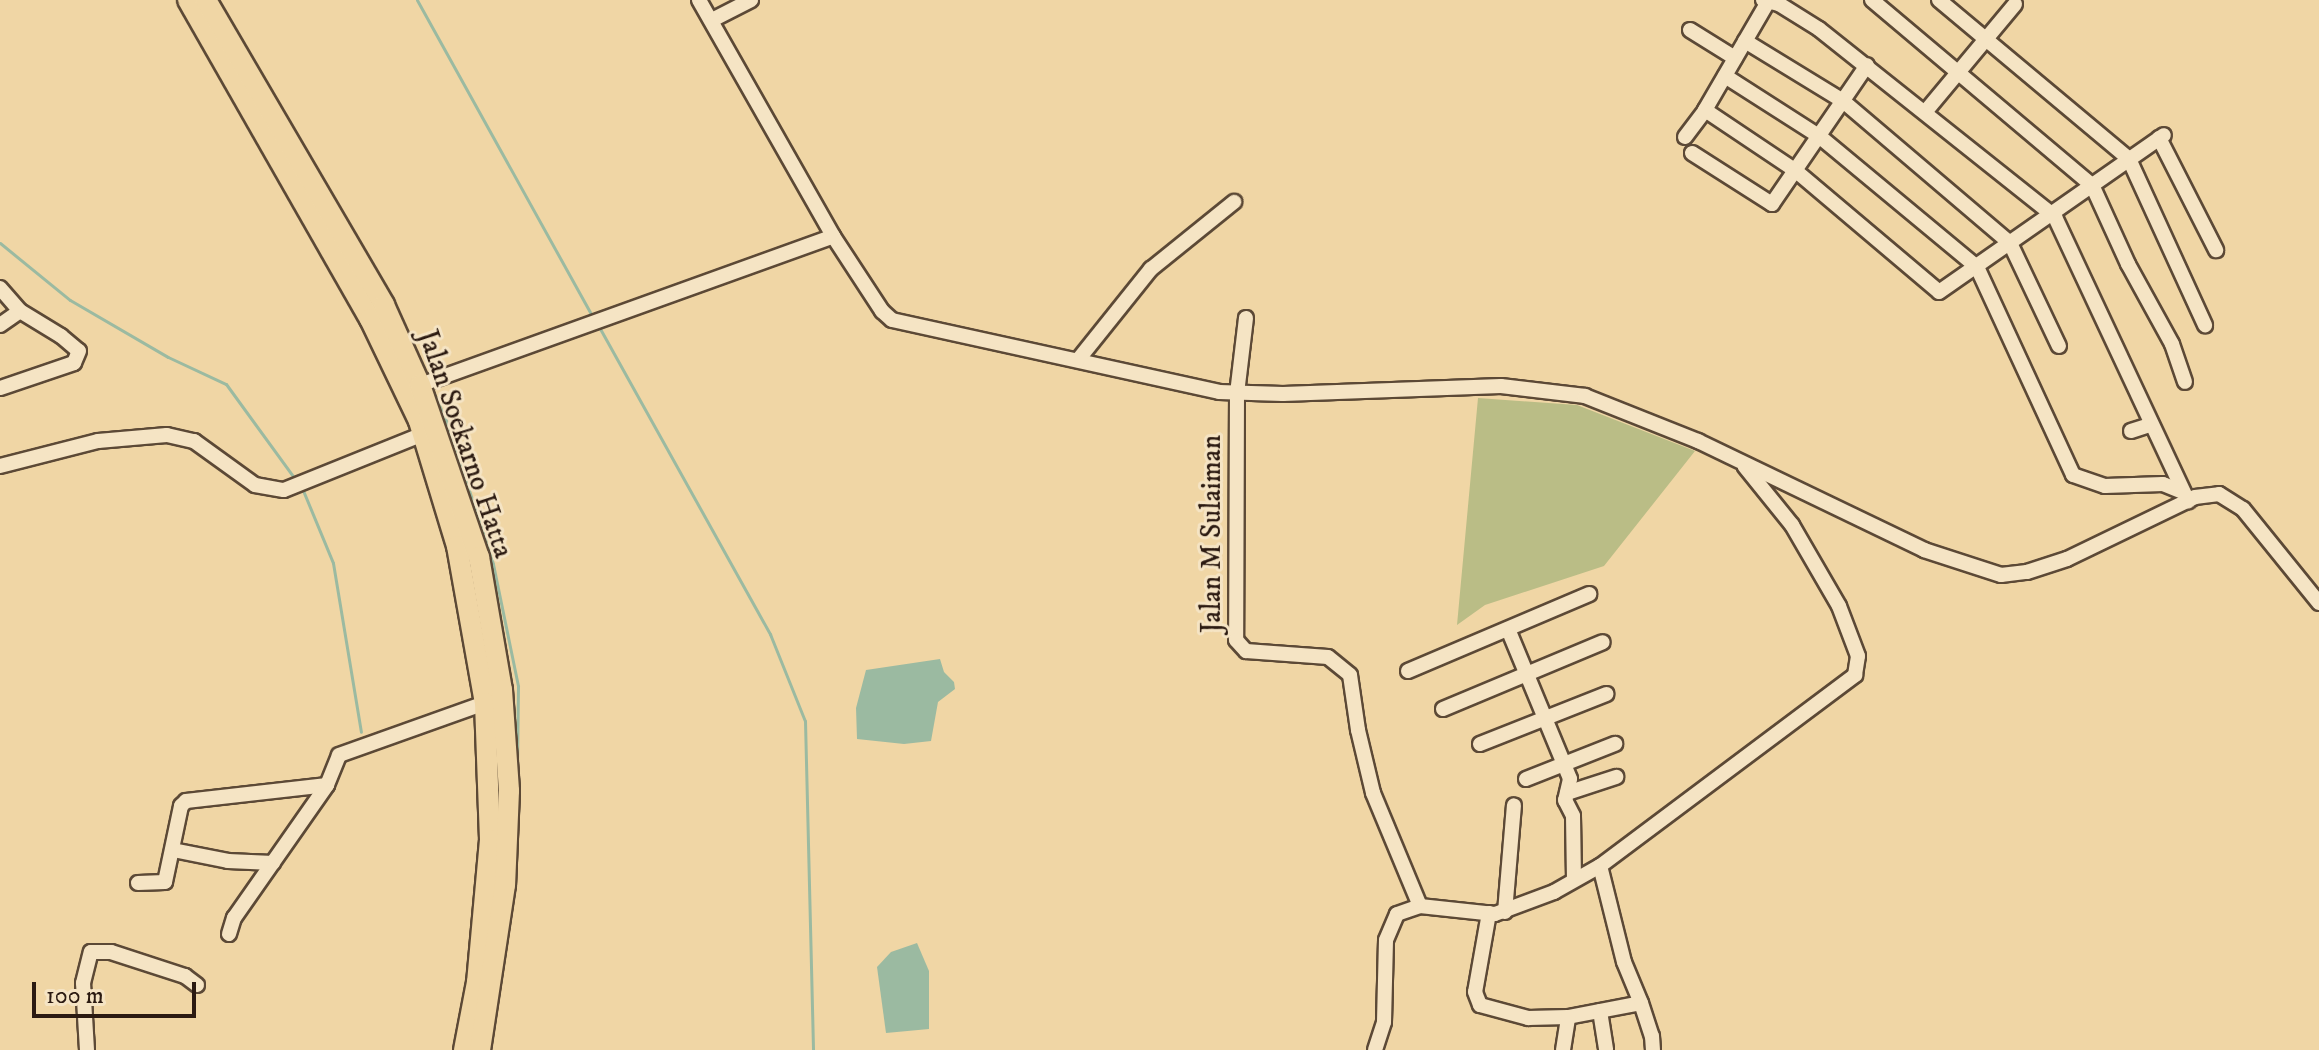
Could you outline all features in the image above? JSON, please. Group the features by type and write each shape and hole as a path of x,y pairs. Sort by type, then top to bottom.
{"highway":[{"name":"Jalan Soekarno Hatta","path":"188,0 370,319 423,434 457,546 485,703 490,840 477,982 464,1050"},
{"name":"Jalan Soekarno Hatta","path":"206,0 384,305 422,384 479,557 502,690 509,791 505,885 480,1050"}],"street":[{"path":"699,0 833,236 882,311 892,320 1237,393 1489,386 1565,392 1658,424 1924,550 2001,575 2027,572 2067,559 2185,496 2203,494 2231,499 2243,509 2319,603"},
{"path":"712,20 751,0"},
{"path":"1685,137 1705,110 1767,0 1819,29 2051,213 2185,496"},
{"path":"1872,0 2092,185 2128,264 2172,344 2185,382"},
{"path":"1939,0 2129,159 2205,325"},
{"path":"1926,111 2015,4"},
{"path":"1690,30 1735,58"},
{"path":"1745,41 1843,101 2010,243 2059,346"},
{"path":"1692,153 1770,205 1867,65"},
{"path":"1725,76 1819,136 1977,267 2073,475 2105,486 2163,484 2185,496"},
{"path":"1705,110 1796,171 1936,291 1941,292 2162,137 2216,250"},
{"path":"1078,360 1151,269 1234,202"},
{"path":"422,384 833,236"},
{"path":"0,288 20,311 79,351 74,363 0,388"},
{"path":"0,325 20,311"},
{"path":"1237,393 1246,318"},
{"name":"Jalan M Sulaiman","path":"1237,393 1238,646 1246,651 1328,657 1350,675 1358,730 1373,793 1420,906"},
{"path":"2131,431 2150,425"},
{"path":"0,466 98,441 167,435 194,441 255,485 284,490 423,434"},
{"path":"1375,1050 1384,1022 1386,940 1391,922 1397,914 1420,906 1505,912 1534,902 1600,866 1855,675 1859,665 1839,606 1792,525 1742,464"},
{"path":"1408,671 1589,594"},
{"path":"1508,629 1570,779 1565,800 1573,816 1574,880"},
{"path":"1443,709 1603,642"},
{"path":"1480,744 1606,694"},
{"path":"229,934 234,918 327,785 339,755 485,703"},
{"path":"1526,779 1615,744"},
{"path":"1567,793 1616,777"},
{"path":"138,883 164,884 181,806 186,801 327,785"},
{"path":"1505,912 1514,805"},
{"path":"173,850 228,861 273,863"},
{"path":"1600,866 1624,962 1652,1036 1653,1050"},
{"path":"1489,913 1475,992 1480,1005 1528,1018 1568,1017 1641,1003"},
{"path":"87,1050 83,983 91,952 111,952 185,976 197,985"},
{"path":"1600,1011 1606,1050"},
{"path":"1563,1050 1568,1017"}],"shaded area":[{"path":"1478,398 1577,405 1695,451 1604,566 1485,605 1457,625"},
{"path":"940,659 955,689 938,702 931,741 904,744 857,739 856,708 866,670"},
{"path":"917,943 929,971 929,1029 886,1033 877,967 891,952"}],"waterway":[{"path":"218,0 365,253"},
{"path":"417,0 594,319"},
{"path":"0,243 70,300 168,357 226,384 295,479"},
{"path":"598,325 770,634 805,721 813,1050"},
{"path":"432,389 446,420 493,564 518,686 517,764"},
{"path":"302,488 333,563 361,732"}]}
